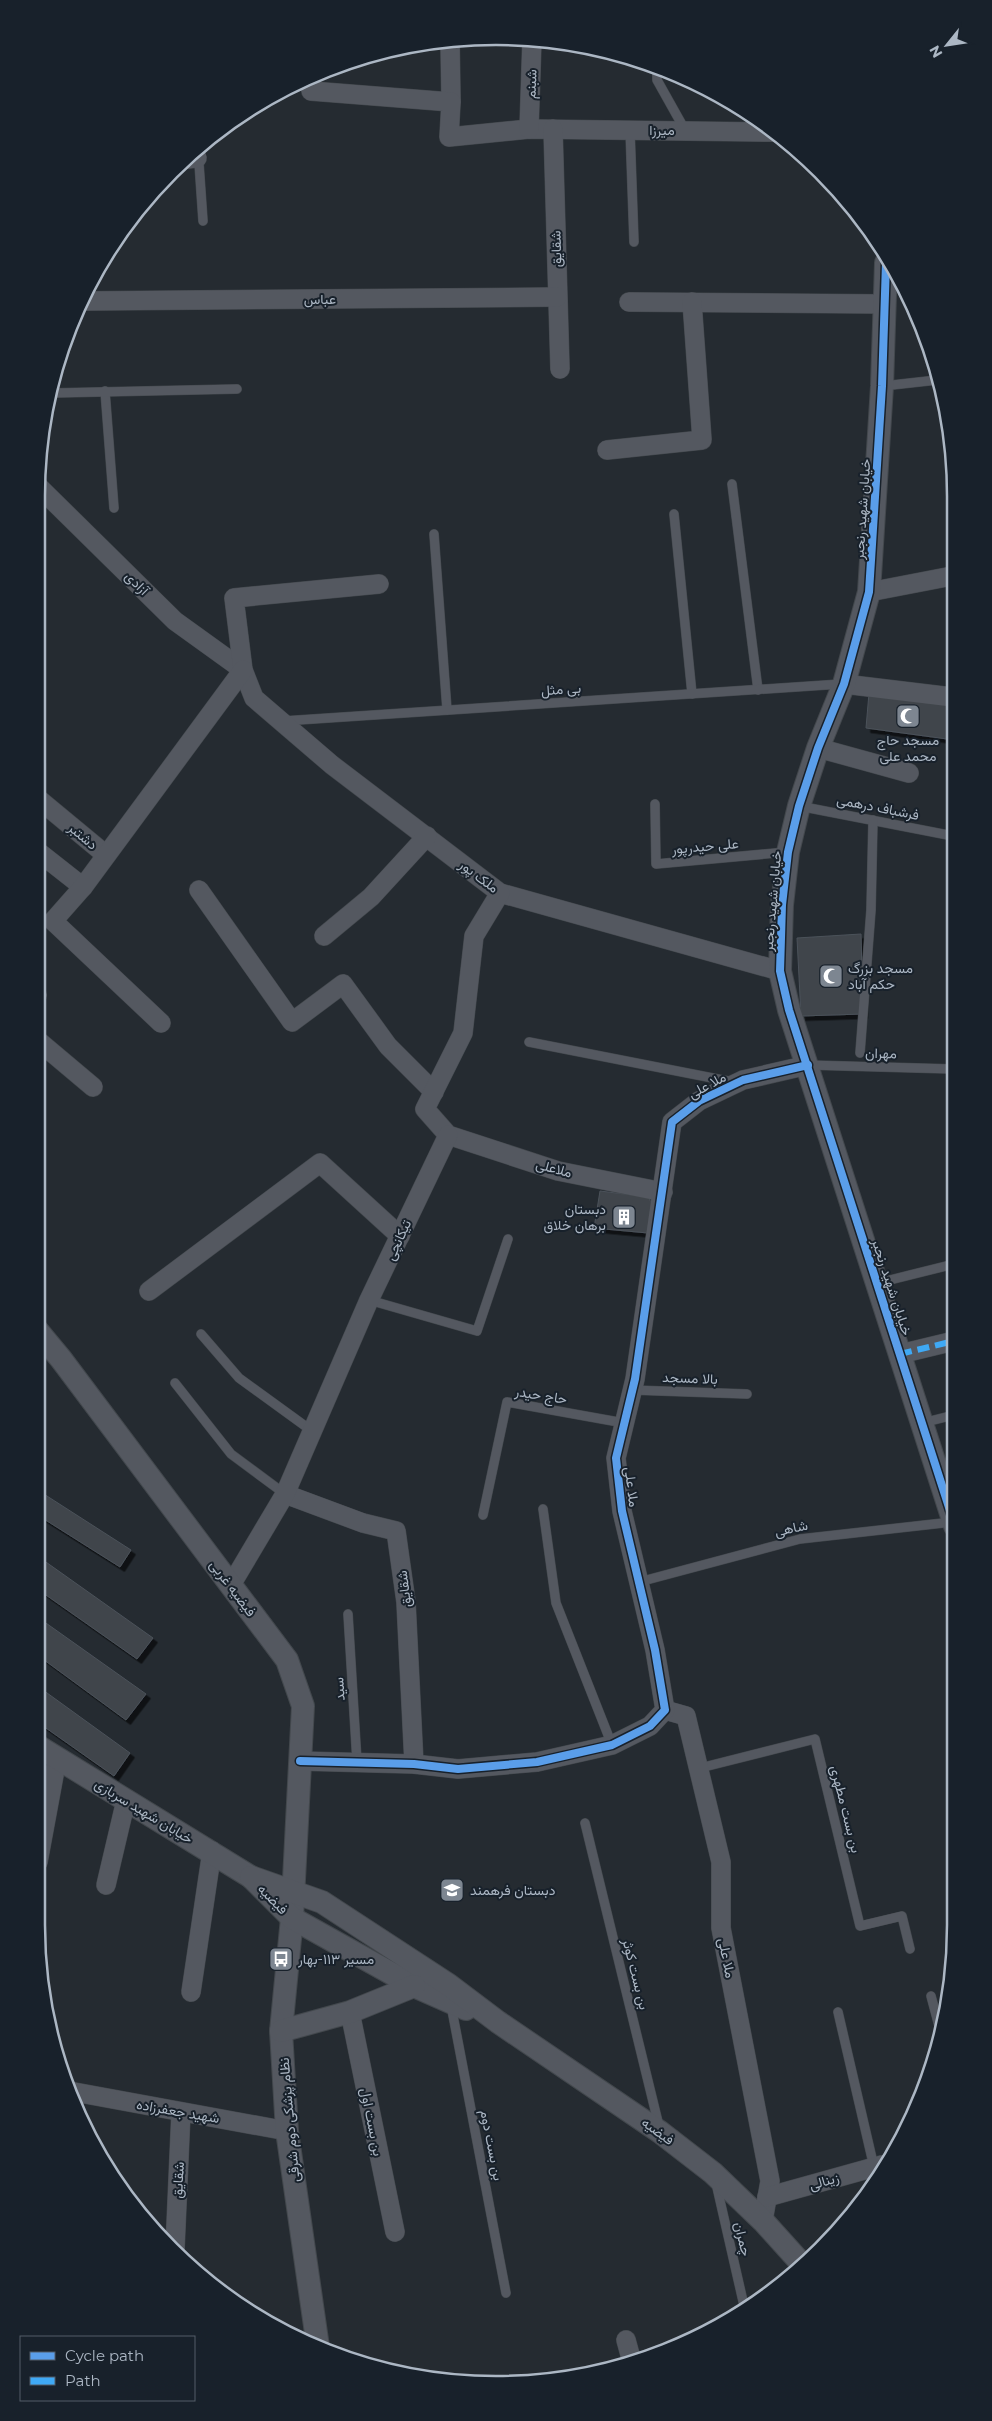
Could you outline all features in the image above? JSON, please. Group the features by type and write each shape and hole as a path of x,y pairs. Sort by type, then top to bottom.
{"street":[{"name":"شبنم","path":"529,129 532,47"},
{"path":"311,85 311,91 450,102 450,48"},
{"name":"میرزا","path":"450,102 449,137 529,129 762,132"},
{"name":"شقایق","path":"553,129 560,369"},
{"name":"خیابان شهید رنجبر","path":"886,269 882,386 869,592 844,684 818,748 799,806 788,852 782,904 780,971 789,1010 947,1501"},
{"name":"عباس","path":"90,301 557,297"},
{"path":"629,302 885,304"},
{"path":"607,450 702,440 692,302"},
{"name":"آزادی","path":"45,493 174,621 244,670"},
{"path":"869,592 947,577"},
{"name":"ملک پور","path":"379,584 234,598 244,670 254,698 332,765 500,893 780,971"},
{"path":"161,1023 53,921 82,887 244,670"},
{"path":"844,684 947,696"},
{"path":"818,748 910,773"},
{"name":"دشتبر","path":"45,804 106,855"},
{"path":"324,936 371,897 426,836"},
{"path":"45,857 82,887"},
{"path":"199,890 292,1022 343,984 388,1046 434,1092"},
{"path":"448,1135 425,1109 463,1033 474,936 500,893"},
{"path":"45,1046 94,1087"},
{"name":"ملا علی","path":"763,2221 770,2180 721,1928 721,1862 686,1716 665,1710 655,1650 622,1511 616,1458 632,1390 672,1122 700,1100 738,1083 808,1065"},
{"name":"ملاعلی","path":"448,1135 558,1171 663,1192"},
{"name":"تیکانچی","path":"231,1585 285,1494 369,1300 448,1135"},
{"path":"148,1291 320,1163 400,1236"},
{"name":"فیضیه غربی","path":"45,1342 287,1660 303,1706 292,1892"},
{"path":"900,1354 947,1344"},
{"name":"شقایق","path":"285,1494 363,1523 396,1531 406,1602 414,1764"},
{"path":"300,1761 414,1764 458,1769 537,1762 612,1744 650,1726 665,1710"},
{"name":"خیابان شهید سربازی","path":"45,1751 212,1851 251,1877"},
{"path":"45,1824 57,1759"},
{"path":"106,1885 126,1800"},
{"path":"191,1992 212,1851"},
{"name":"فیضیه","path":"251,1877 322,1902 449,1985 498,2022 660,2132 714,2173 763,2221 798,2260"},
{"name":"فیضیه","path":"251,1877 292,1918 414,1986 498,2022"},
{"name":"نظام پزشکی دوم شرقی","path":"292,1892 292,1918 281,2030 287,2131 311,2336"},
{"path":"281,2030 350,2012 414,1986"},
{"name":"بن بست اول","path":"350,2012 395,2232"},
{"name":"شهید جعفرزاده","path":"77,2093 287,2131"},
{"name":"شقایق","path":"175,2242 181,2112"},
{"name":"زینالی","path":"767,2197 877,2166"},
{"path":"626,2340 630,2355"}],"lane":[{"path":"657,75 657,80 685,130"},
{"path":"630,130 634,242"},
{"path":"195,161 203,221"},
{"path":"882,386 932,381"},
{"path":"57,392 237,389"},
{"path":"105,392 114,508"},
{"path":"732,484 758,690"},
{"path":"674,514 692,694"},
{"path":"434,534 447,710"},
{"name":"بی مثل","path":"279,721 844,684"},
{"name":"علی‌ حیدرپور","path":"655,804 656,864 788,852"},
{"name":"فرشباف درهمی","path":"799,806 947,835"},
{"path":"860,1053 871,910 874,820"},
{"path":"529,1042 738,1083"},
{"name":"مهران","path":"808,1065 947,1069"},
{"path":"369,1300 477,1330 508,1238"},
{"path":"878,1283 947,1266"},
{"path":"201,1334 239,1378 312,1431"},
{"path":"174,1383 231,1454 285,1494"},
{"name":"بالا مسجد","path":"632,1390 748,1394"},
{"name":"حاج حیدر","path":"483,1515 507,1402 624,1424"},
{"path":"922,1423 947,1417"},
{"path":"543,1509 556,1603 612,1744"},
{"name":"شاهی","path":"639,1582 800,1539 947,1524"},
{"name":"سید","path":"348,1614 357,1762"},
{"name":"بن بست مطهری","path":"700,1768 815,1739 860,1926 902,1916 910,1949"},
{"name":"بن بست کوثر","path":"585,1823 660,2132"},
{"path":"931,1996 937,2018"},
{"name":"بن بست دوم","path":"450,2002 506,2293"},
{"path":"838,2012 878,2165"},
{"name":"چمران","path":"714,2173 744,2302"}],"building":[{"name":"مسجد حاج محمد علی","path":"869,693 947,703 947,739 866,728"},
{"name":"مسجد بزرگ حکم آباد","path":"861,934 863,1014 801,1016 797,938"},
{"name":"دبستان برهان خلاق","path":"600,1191 648,1197 654,1207 648,1233 594,1228"},
{"path":"45,1495 131,1550 120,1567 45,1520"},
{"path":"45,1561 153,1638 137,1659 45,1594"},
{"path":"45,1622 146,1694 126,1720 45,1661"},
{"path":"45,1692 130,1753 114,1776 45,1727"}],"marked path":[{"path":"900,1354 947,1343"}],"cycle path":[{"path":"886,269 882,386 869,592 844,684 818,748 799,806 788,852 782,905 780,971 789,1010 947,1501"},
{"path":"300,1761 414,1764 458,1769 537,1762 612,1745 650,1726 665,1710 655,1650 622,1511 616,1458 635,1379 672,1122 699,1101 743,1080 808,1065"}],"place":[{"name":"مسجد حاج محمد علی","path":"908,716"},
{"name":"مسجد بزرگ حکم آباد","path":"831,976"},
{"name":"دبستان برهان خلاق","path":"624,1217"},
{"name":"دبستان فرهمند","path":"452,1890"},
{"name":"مسیر ۱۱۳-بهار","path":"281,1959"}]}
